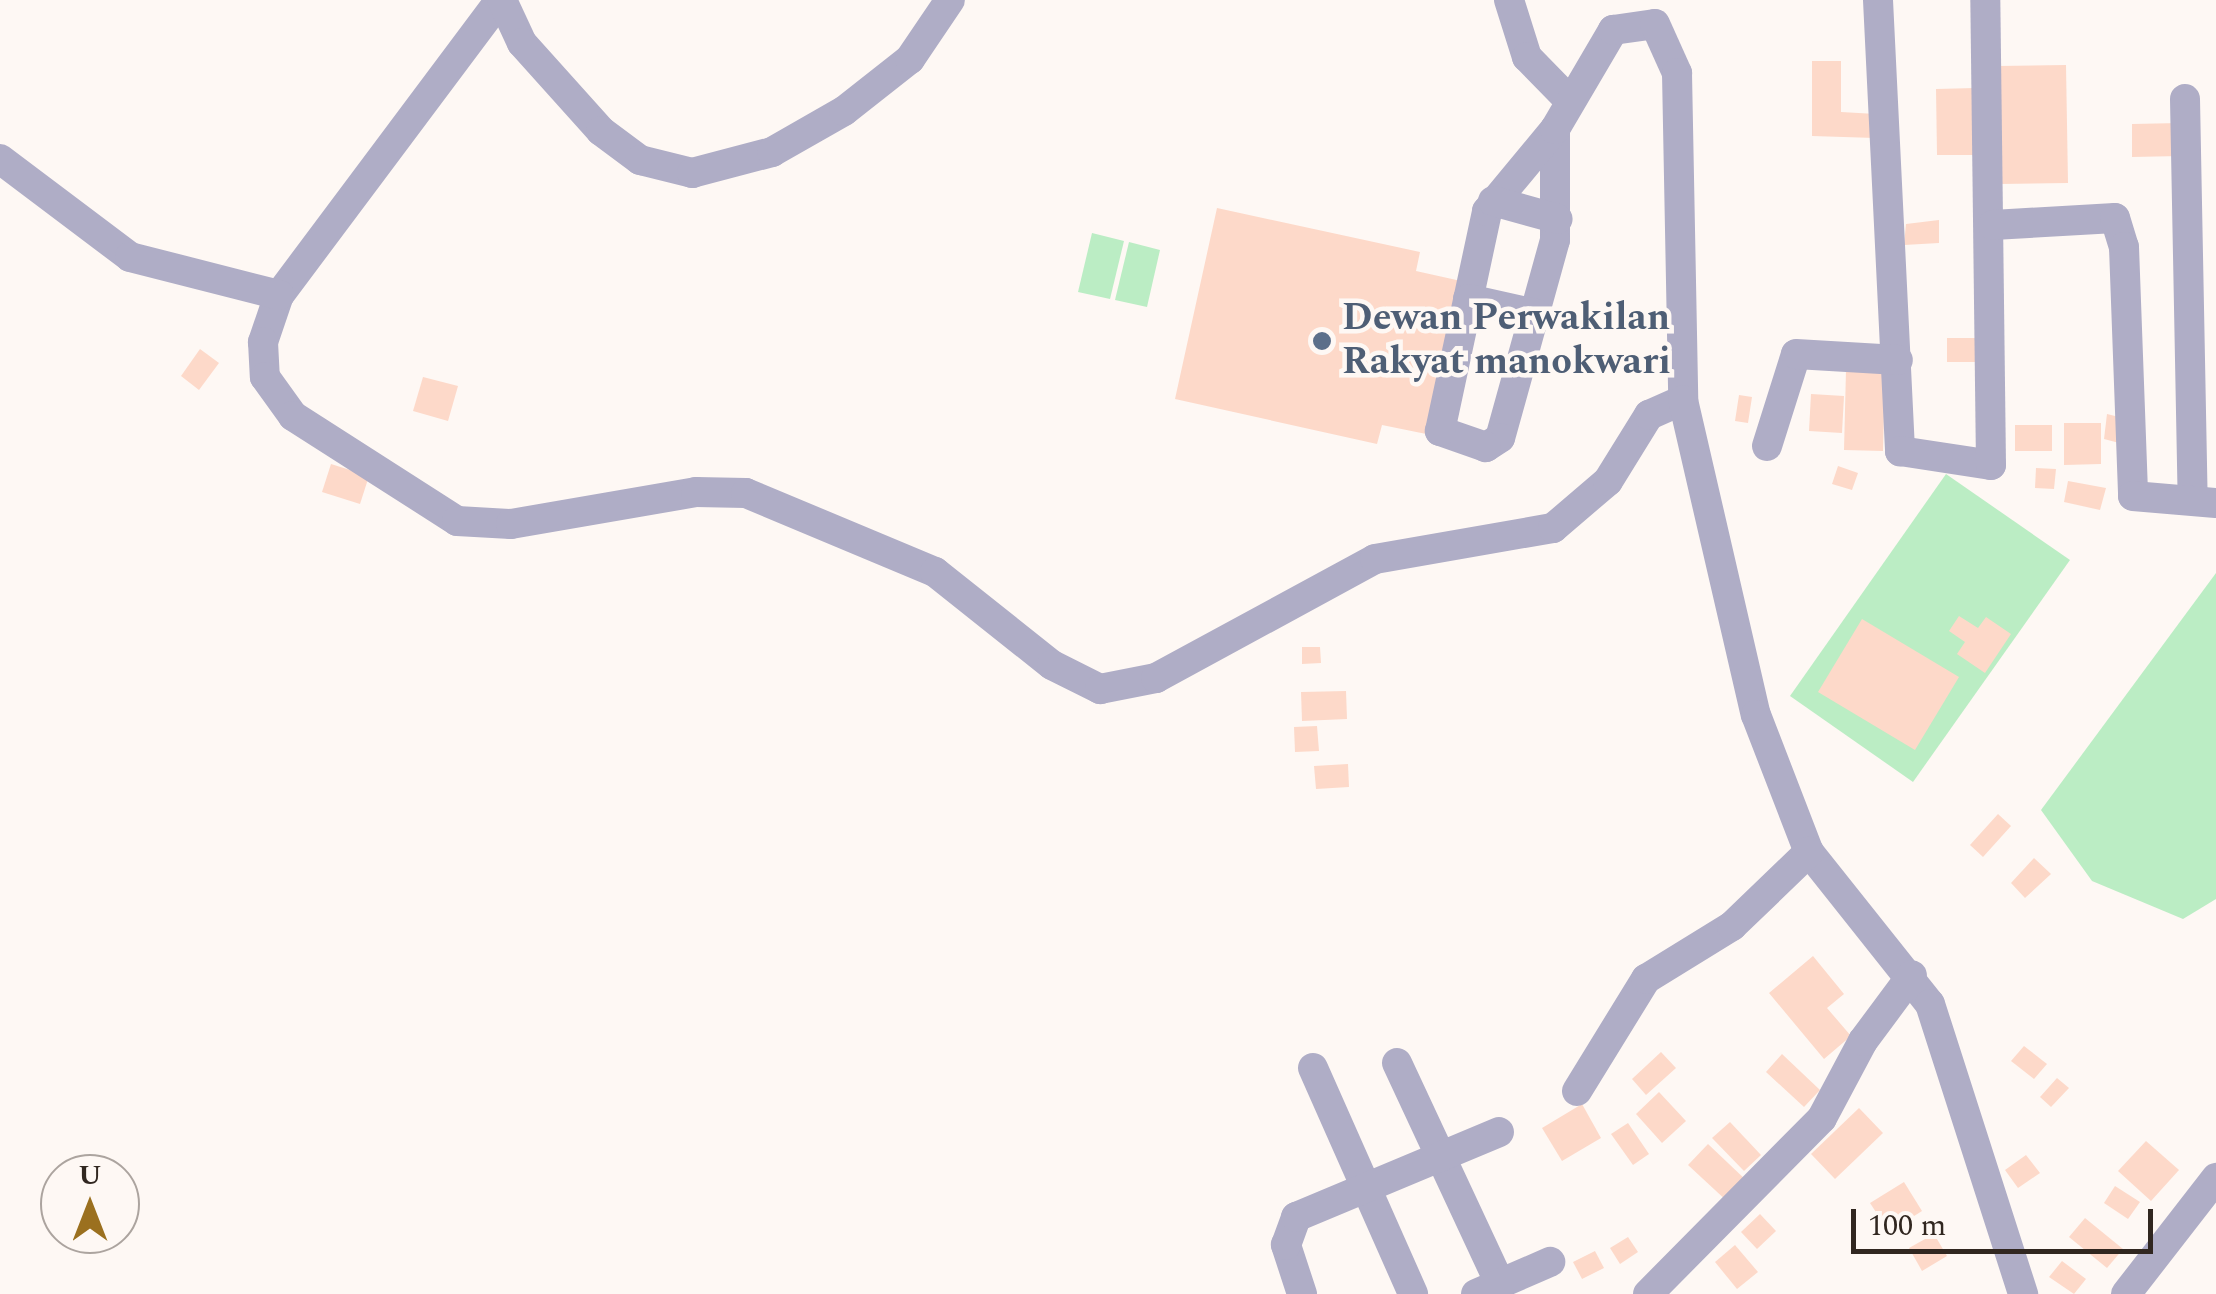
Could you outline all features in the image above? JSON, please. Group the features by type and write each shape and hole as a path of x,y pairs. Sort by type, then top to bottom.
{"street":[{"path":"950,0 910,59 844,111 772,152 692,173 640,160 601,131 522,42 501,0 278,295 262,358 274,396 442,516 510,524 696,492 746,493 935,572 1052,666 1100,689 1156,678 1375,559 1553,528 1608,480 1649,415 1683,400"},
{"path":"1509,0 1534,68 1567,98"},
{"path":"1878,0 1902,456 1994,464 1993,225 1985,0"},
{"path":"1555,129 1558,219 1536,314 1500,438 1478,445 1439,428 1493,201 1555,129 1567,98 1621,25 1646,21 1667,36 1677,74 1683,400 1730,624 1779,793 1809,852 1912,975 1934,1018 2022,1294"},
{"path":"1993,225 2115,218 2124,247 2133,496 2204,501 2185,99"},
{"path":"0,159 130,257 278,295"},
{"path":"1493,201 1558,219"},
{"path":"1468,299 1536,314"},
{"path":"1767,446 1796,354 1898,360"},
{"path":"1578,1092 1646,979 1732,926 1809,852"},
{"path":"1648,1294 1822,1118 1912,975"},
{"path":"1397,1063 1441,1156 1488,1290 1550,1262"},
{"path":"1313,1068 1363,1189 1413,1294"},
{"path":"1302,1294 1286,1231 1296,1217 1500,1132"},
{"path":"2126,1294 2216,1178"}],"green space":[{"path":"1092,233 1124,241 1110,299 1078,292"},
{"path":"1129,242 1160,250 1147,307 1115,300"},
{"path":"1946,474 2070,560 1913,782 1790,696"},
{"path":"2216,573 2216,899 2183,919 2092,881 2041,810"}],"building":[{"path":"1812,61 1841,61 1841,112 1876,114 1875,138 1812,136"},
{"path":"2066,65 2068,183 2000,184 1998,66"},
{"path":"1975,88 1976,155 1937,155 1936,89"},
{"path":"2180,123 2181,156 2132,157 2132,124"},
{"name":"Dewan Perwakilan Rakyat manokwari","path":"1217,208 1420,252 1416,271 1470,283 1436,436 1382,425 1377,444 1175,399"},
{"path":"1939,220 1939,243 1904,245 1906,224"},
{"path":"1947,338 1986,338 1986,362 1947,362"},
{"path":"200,349 219,363 199,390 181,376"},
{"path":"1846,370 1885,371 1883,451 1844,450"},
{"path":"423,377 458,386 448,421 413,411"},
{"path":"1811,394 1844,396 1842,433 1809,431"},
{"path":"1739,395 1752,397 1748,423 1735,421"},
{"path":"2107,414 2127,419 2123,444 2104,439"},
{"path":"2064,423 2101,423 2101,464 2064,465"},
{"path":"2015,425 2052,425 2052,451 2015,451"},
{"path":"331,464 369,476 360,504 322,492"},
{"path":"1838,466 1858,473 1852,490 1832,484"},
{"path":"2036,468 2056,469 2054,489 2035,488"},
{"path":"2068,481 2106,488 2100,510 2064,502"},
{"path":"1959,616 1978,628 1986,617 2011,634 1985,673 1957,654 1965,642 1949,631"},
{"path":"1862,619 1959,677 1915,750 1818,692"},
{"path":"1302,647 1320,647 1321,663 1302,664"},
{"path":"1346,691 1347,719 1302,721 1301,692"},
{"path":"1317,726 1319,751 1295,752 1294,727"},
{"path":"1348,764 1349,787 1316,789 1314,766"},
{"path":"1998,814 2011,826 1983,857 1970,845"},
{"path":"2034,858 2051,874 2025,898 2011,883"},
{"path":"1813,956 1844,994 1827,1008 1851,1036 1824,1059 1769,993"},
{"path":"2024,1046 2047,1064 2034,1079 2011,1061"},
{"path":"1661,1052 1676,1068 1646,1095 1632,1079"},
{"path":"1782,1054 1820,1090 1804,1107 1766,1072"},
{"path":"2057,1078 2069,1088 2051,1107 2040,1097"},
{"path":"1659,1092 1686,1121 1662,1143 1636,1114"},
{"path":"1582,1104 1601,1138 1562,1161 1542,1128"},
{"path":"1859,1108 1883,1133 1835,1179 1811,1154"},
{"path":"1730,1122 1761,1155 1744,1171 1712,1138"},
{"path":"1628,1123 1649,1154 1633,1165 1611,1134"},
{"path":"2146,1141 2179,1170 2151,1201 2118,1171"},
{"path":"1708,1144 1748,1182 1729,1203 1688,1165"},
{"path":"2026,1155 2040,1173 2018,1188 2005,1170"},
{"path":"1904,1182 1922,1211 1889,1232 1870,1203"},
{"path":"2115,1186 2140,1202 2128,1219 2104,1203"},
{"path":"1760,1214 1776,1231 1757,1249 1741,1232"},
{"path":"2085,1218 2123,1249 2107,1268 2069,1237"},
{"path":"1934,1234 1947,1256 1922,1271 1909,1248"},
{"path":"1628,1237 1638,1252 1620,1264 1610,1248"},
{"path":"1735,1245 1758,1272 1737,1289 1715,1262"},
{"path":"1595,1251 1604,1268 1582,1279 1573,1262"},
{"path":"2062,1261 2086,1279 2074,1294 2049,1277"}],"place":[{"name":"Dewan Perwakilan Rakyat manokwari","path":"1322,341"}]}
